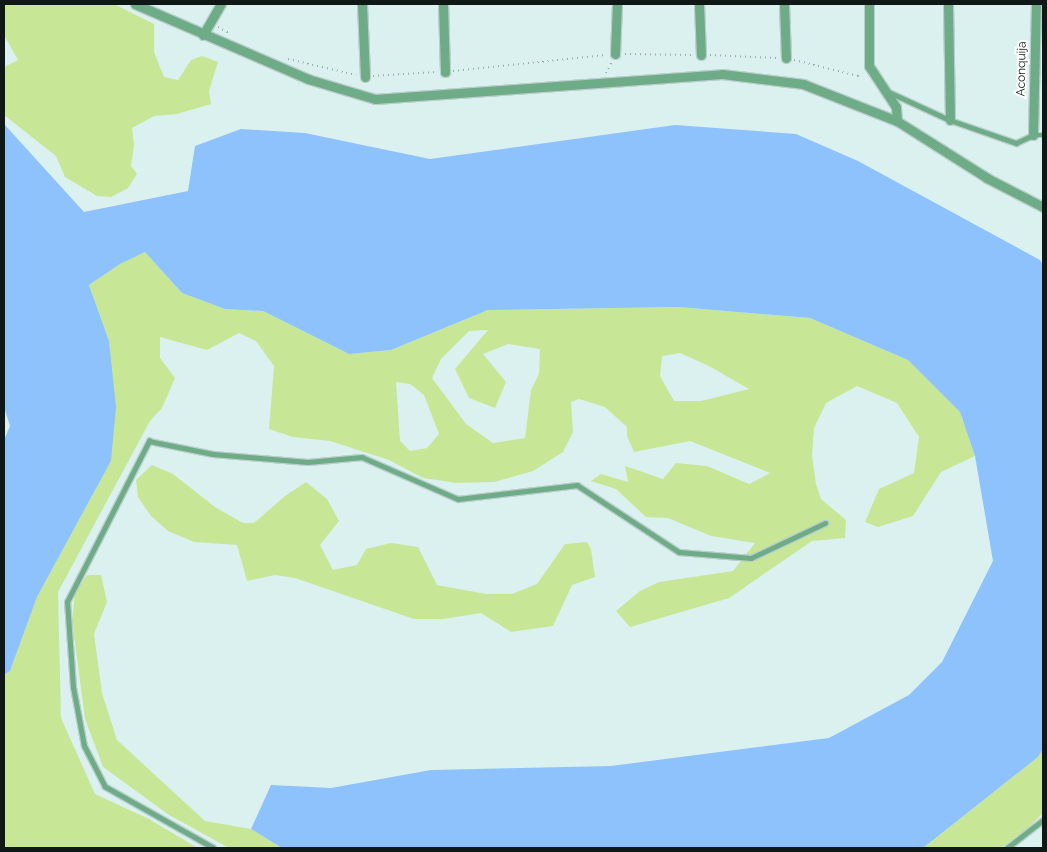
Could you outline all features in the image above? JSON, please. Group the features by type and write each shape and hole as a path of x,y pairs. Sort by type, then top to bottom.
{"street":[{"path":"135,4 308,79 375,99 722,74 762,77 828,91 897,121 987,178 1043,207"},
{"path":"203,35 212,23 221,4"},
{"path":"362,4 365,76"},
{"path":"443,4 445,72"},
{"path":"615,54 617,4"},
{"path":"699,4 701,55"},
{"path":"784,4 786,58"},
{"path":"869,4 869,66 896,107 897,121"},
{"path":"948,4 950,120"},
{"name":"Aconquija","path":"1033,135 1036,4"}],"lane":[{"path":"887,92 950,120 1016,143 1033,135 1043,135"},
{"path":"213,848 105,787 84,746 73,687 67,602 149,441 213,454 308,462 362,457 458,499 577,485 679,552 751,558 825,523"},
{"path":"1007,848 1043,820"}],"path":[{"path":"212,23 233,36"},
{"path":"287,59 323,70 365,76 445,72 615,54 786,58 858,76 869,66"},
{"path":"602,82 615,54"}],"green space":[{"path":"4,4 114,4 154,24 154,52 164,77 178,80 191,60 202,56 218,62 209,91 211,104 177,114 154,116 132,128 134,145 131,166 137,174 128,188 111,197 97,196 65,177 56,156 4,115 4,67 18,60 4,35"},
{"path":"145,252 182,293 225,309 263,311 349,354 391,350 488,310 678,307 810,318 908,360 960,412 975,456 941,472 913,516 878,527 865,522 879,489 914,473 919,437 897,403 857,386 826,403 814,428 812,456 816,484 821,499 846,520 845,538 812,541 729,598 630,627 616,611 640,591 659,582 733,571 755,543 711,536 668,518 646,517 616,489 591,481 601,474 628,482 625,466 663,479 676,463 707,466 749,484 770,473 690,441 634,452 627,436 627,427 605,407 579,399 571,402 573,432 563,452 533,471 494,482 456,483 423,478 389,460 330,441 293,437 269,429 274,366 256,341 239,333 207,350 160,337 160,358 175,378 162,408 150,421 58,592 61,718 95,794 149,819 198,848 4,848 4,675 10,671 37,597 111,461 109,341 89,285 120,264","holes":["488,330 455,369 469,398 495,408 506,382 483,354 508,344 540,349 539,374 531,390 525,438 493,443 466,424 432,378 441,359 469,331","680,353 709,366 749,389 701,401 674,401 660,376 662,356","396,382 410,384 424,395 439,434 427,448 410,451 400,441"]},
{"path":"152,465 173,474 215,507 243,523 254,523 285,496 306,482 327,499 339,521 320,545 333,570 357,565 366,549 391,543 418,547 437,585 486,594 512,594 537,584 565,544 587,542 591,549 595,577 572,585 553,626 511,632 481,613 443,619 414,619 295,578 275,575 247,581 237,545 194,542 168,531 151,516 138,497 136,480"},
{"path":"87,575 101,575 107,602 94,634 102,693 117,740 205,821 251,829 282,848 229,848 169,815 103,767 85,719 72,620 75,593"},
{"path":"1043,749 1043,813 1029,827 1001,848 923,848 1038,757"}],"water":[{"path":"4,124 84,212 188,191 195,146 241,129 305,133 430,159 675,125 796,134 858,161 1040,260 1043,265 1043,749 1038,757 923,848 282,848 251,829 271,785 331,788 431,770 611,766 829,738 909,695 942,662 993,561 975,456 960,412 908,360 810,318 678,307 488,310 391,350 349,354 263,311 225,309 182,293 145,252 120,264 89,285 109,341 116,407 111,461 37,597 10,671 4,675 4,440 10,426 4,407"}]}
